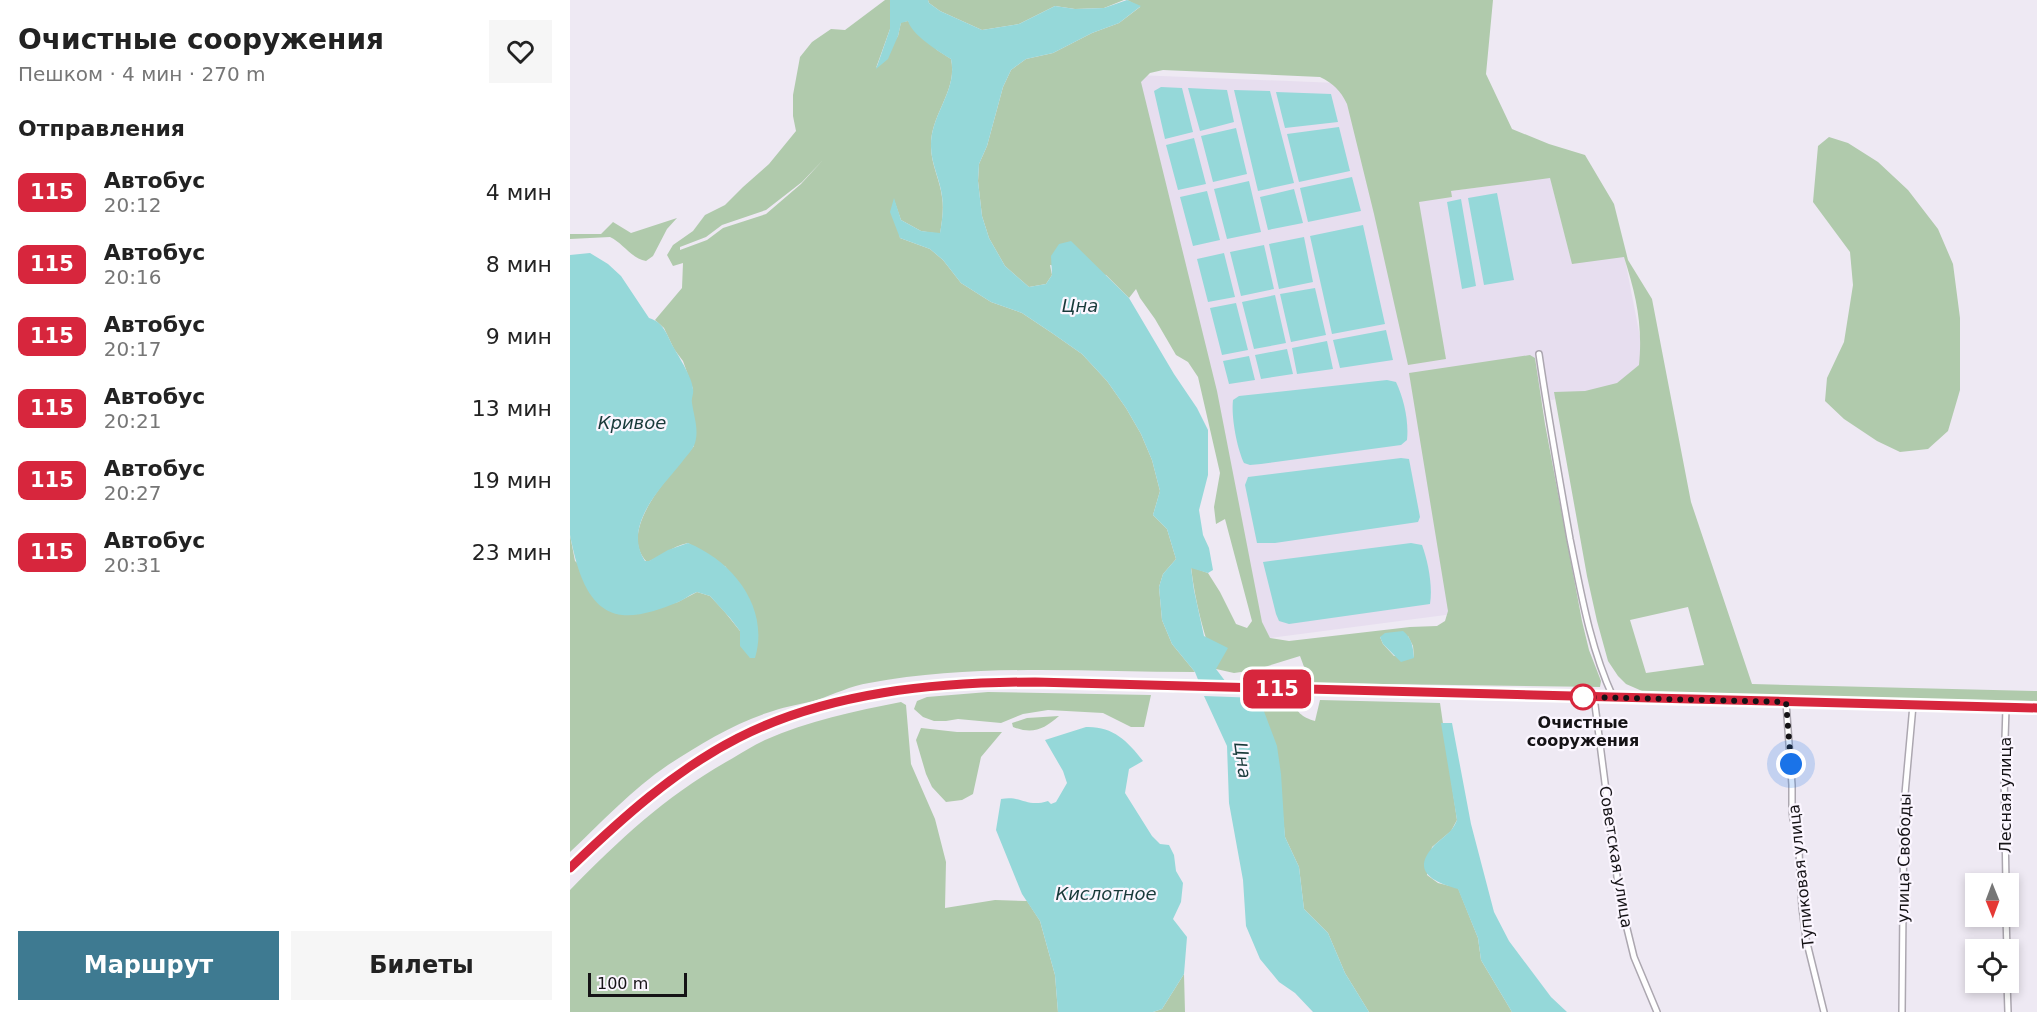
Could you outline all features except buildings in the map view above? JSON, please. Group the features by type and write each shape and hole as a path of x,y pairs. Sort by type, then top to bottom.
{"main road":[{"path":"570,868 620,820 682,773 738,738 769,724 800,714 865,697 934,686 992,682 2037,708"}],"street":[{"path":"1539,354 1552,443 1581,596 1597,657 1613,697"},
{"name":"Советская улица","path":"1594,697 1620,900 1634,957 1657,1012"},
{"name":"Тупиковая улица","path":"1786,702 1792,809 1798,834 1802,907 1806,939 1824,1012"},
{"name":"улица Свободы","path":"1902,1012 1904,805 1913,705"},
{"name":"Лесная улица","path":"2006,708 2004,770 2006,873"},
{"path":"2007,993 2008,1012"}],"shaded area":[{"path":"1136,75 1338,83 1347,94 1374,202 1550,177 1570,255 1623,249 1645,363 1618,390 1538,402 1453,614 1263,639"}],"green space":[{"path":"885,0 890,0 890,29 876,68 898,36 901,22 908,21 937,50 951,59 951,82 935,124 931,147 943,202 940,234 921,231 901,220 894,200 900,238 930,249 943,260 961,283 991,302 1022,313 1082,354 1107,381 1126,408 1152,460 1160,491 1153,515 1167,529 1176,559 1163,574 1159,587 1162,620 1172,644 1195,672 991,671 910,677 856,686 817,700 759,716 732,727 706,742 668,765 642,785 570,852 570,535 575,561 637,614 678,602 697,592 710,596 740,631 750,658 726,567 688,543 647,562 639,549 638,534 651,501 694,446 691,400 693,389 683,361 674,349 664,328 655,320 682,288 683,263 673,266 667,255 673,245 693,231 705,215 725,205 769,164 796,131 793,95 800,57 812,42 831,29 845,30","holes":["823,160 801,184 766,214 723,228 707,240 680,250 680,247 706,237 722,225 766,210 802,182"]},
{"path":"928,0 1124,0 1104,8 1075,9 1055,6 1019,24 982,30 940,11"},
{"path":"1127,0 1493,0 1486,74 1512,129 1585,155 1614,204 1628,260 1652,299 1691,502 1752,684 2037,691 2037,701 1681,694 1642,691 1626,684 1608,661 1597,621 1554,392 1585,391 1617,383 1639,365 1638,310 1624,257 1572,264 1550,178 1451,191 1452,197 1419,202 1446,359 1408,365 1347,104 1339,91 1320,77 1163,70 1150,73 1141,82 1217,391 1262,622 1270,638 1289,641 1437,626 1445,621 1448,611 1409,373 1530,355 1535,358 1582,621 1589,650 1601,681 1600,687 1310,683 1300,656 1255,670 1234,673 1216,669 1200,618 1191,567 1208,573 1236,624 1247,628 1252,621 1225,519 1216,524 1214,507 1220,473 1198,377 1188,362 1176,355 1136,289 1129,298 1106,275 1050,265 1052,275 1046,284 1029,287 1005,266 989,238 982,216 978,181 979,164 987,146 1003,87 1011,70 1026,59 1053,53 1092,33 1119,23 1140,7","holes":["1688,607 1704,665 1646,673 1630,620","1408,636 1413,646 1414,657 1394,656 1380,637"]},
{"path":"1829,137 1848,143 1878,162 1908,190 1938,229 1953,264 1960,318 1960,390 1948,431 1928,449 1900,452 1877,441 1844,419 1825,401 1827,378 1844,342 1853,285 1850,252 1813,202 1818,146"},
{"path":"677,218 667,229 653,256 646,261 636,257 610,237 570,239 570,234 601,234 613,222 631,233"},
{"path":"988,692 1151,695 1144,727 1131,727 1103,713 1048,710 1023,714 1001,723 958,719 934,721 923,717 914,709 917,701 927,697"},
{"path":"1259,698 1291,699 1300,713 1315,721 1320,700 1440,703 1457,820 1451,831 1432,847 1427,875 1438,883 1458,888 1478,938 1481,960 1512,1012 1369,1012 1345,973 1328,933 1304,909 1299,867 1285,837 1282,806"},
{"path":"901,702 906,705 911,764 935,819 946,862 945,908 995,900 1027,901 1040,921 1055,975 1058,1012 570,1012 570,890 608,852 666,802 709,772 761,742 815,722"},
{"path":"1059,716 1043,727 1032,730 1013,727 1012,723 1027,718"},
{"path":"921,728 957,732 1002,732 981,757 973,794 962,800 946,802 932,787 916,740"},
{"path":"1184,974 1185,1012 1153,1012 1162,1009"}],"water":[{"name":"Цна","path":"890,0 928,0 940,11 982,30 1019,24 1055,6 1075,9 1104,8 1127,0 1141,6 1119,23 1092,33 1053,53 1026,59 1011,70 1003,87 987,146 979,164 978,181 982,216 989,238 1005,266 1029,287 1046,284 1052,275 1051,256 1059,244 1071,241 1129,298 1197,408 1208,430 1208,475 1199,510 1213,570 1208,573 1191,568 1204,636 1228,648 1216,669 1235,694 1203,692 1195,672 1172,644 1162,620 1159,587 1163,574 1176,559 1167,529 1153,515 1160,491 1152,460 1141,434 1107,381 1082,354 1052,333 1022,313 991,302 961,283 943,260 930,249 900,238 890,212 894,198 901,220 921,231 940,233 943,201 931,147 935,124 951,82 952,71 951,59 920,37 908,21 901,23 888,59 876,69 890,29"},
{"path":"1161,87 1182,88 1193,132 1165,139 1154,91"},
{"path":"1188,88 1227,90 1234,122 1200,131"},
{"path":"1234,90 1270,91 1294,183 1258,191"},
{"path":"1276,92 1331,94 1338,122 1285,128"},
{"path":"1339,127 1350,171 1299,182 1287,134"},
{"path":"1236,128 1247,174 1213,182 1201,136"},
{"path":"1194,138 1206,184 1178,190 1166,145"},
{"path":"1352,177 1361,211 1308,222 1300,188"},
{"path":"1249,181 1261,232 1227,239 1214,189"},
{"path":"1294,189 1303,223 1268,230 1260,197"},
{"path":"1207,191 1220,240 1193,246 1180,197"},
{"path":"1497,193 1514,280 1484,285 1468,198"},
{"path":"1461,199 1476,286 1462,289 1447,202"},
{"path":"1363,225 1385,324 1332,334 1310,236"},
{"path":"1304,237 1313,282 1279,289 1269,244"},
{"path":"1264,245 1274,289 1241,296 1230,252"},
{"name":"Кривое","path":"590,253 608,264 621,276 649,318 659,323 688,374 693,389 695,443 647,508 638,534 639,548 645,561 649,561 668,550 688,543 720,562 733,574 744,588 757,621 758,639 755,658 750,658 740,646 740,631 710,596 697,592 657,610 636,615 622,615 610,612 591,596 580,572 570,535 570,255"},
{"path":"1224,253 1235,297 1208,302 1197,259"},
{"path":"1315,288 1326,335 1291,342 1280,294"},
{"path":"1275,295 1286,343 1254,349 1242,302"},
{"path":"1236,303 1248,350 1222,355 1210,308"},
{"path":"1386,330 1393,360 1340,368 1333,340"},
{"path":"1327,341 1333,369 1297,374 1292,348"},
{"path":"1287,349 1293,374 1261,379 1255,355"},
{"path":"1249,356 1255,380 1229,384 1223,361"},
{"path":"1387,380 1396,382 1405,410 1407,440 1401,445 1261,464 1244,463 1237,441 1233,415 1233,400 1239,396"},
{"path":"1401,458 1409,459 1420,517 1418,522 1275,543 1257,543 1245,485 1248,477"},
{"path":"1411,543 1422,545 1424,551 1430,582 1430,604 1289,624 1279,621 1263,562"},
{"path":"1403,631 1410,640 1414,658 1401,662 1383,644 1380,637 1385,633"},
{"name":"Цна","path":"1204,696 1259,698 1277,746 1285,837 1299,867 1304,909 1328,933 1345,973 1369,1012 1313,1012 1295,993 1279,982 1260,959 1246,926 1243,880 1229,803 1227,746"},
{"path":"1441,723 1452,723 1471,824 1494,912 1509,941 1551,997 1567,1012 1512,1012 1481,960 1478,938 1458,889 1442,884 1425,871 1426,857 1452,829 1457,820"},
{"name":"Кислотное","path":"1086,727 1104,729 1118,736 1143,761 1129,769 1125,793 1152,836 1160,844 1169,845 1174,855 1176,871 1183,883 1181,902 1173,919 1187,937 1184,974 1162,1009 1153,1012 1058,1012 1055,975 1040,921 1022,894 996,830 1001,799 1008,798 1034,803 1048,801 1051,804 1056,802 1067,783 1063,771 1045,740"}],"bus line":[{"name":"115","path":"570,868 640,803 710,754 738,738 769,724 830,705 900,690 934,686 981,682 1035,682 2037,708"}],"place":[{"name":"Очистные сооружения","path":"1583,697"}],"route":[{"path":"1583,697 1786,702 1791,764"}]}
